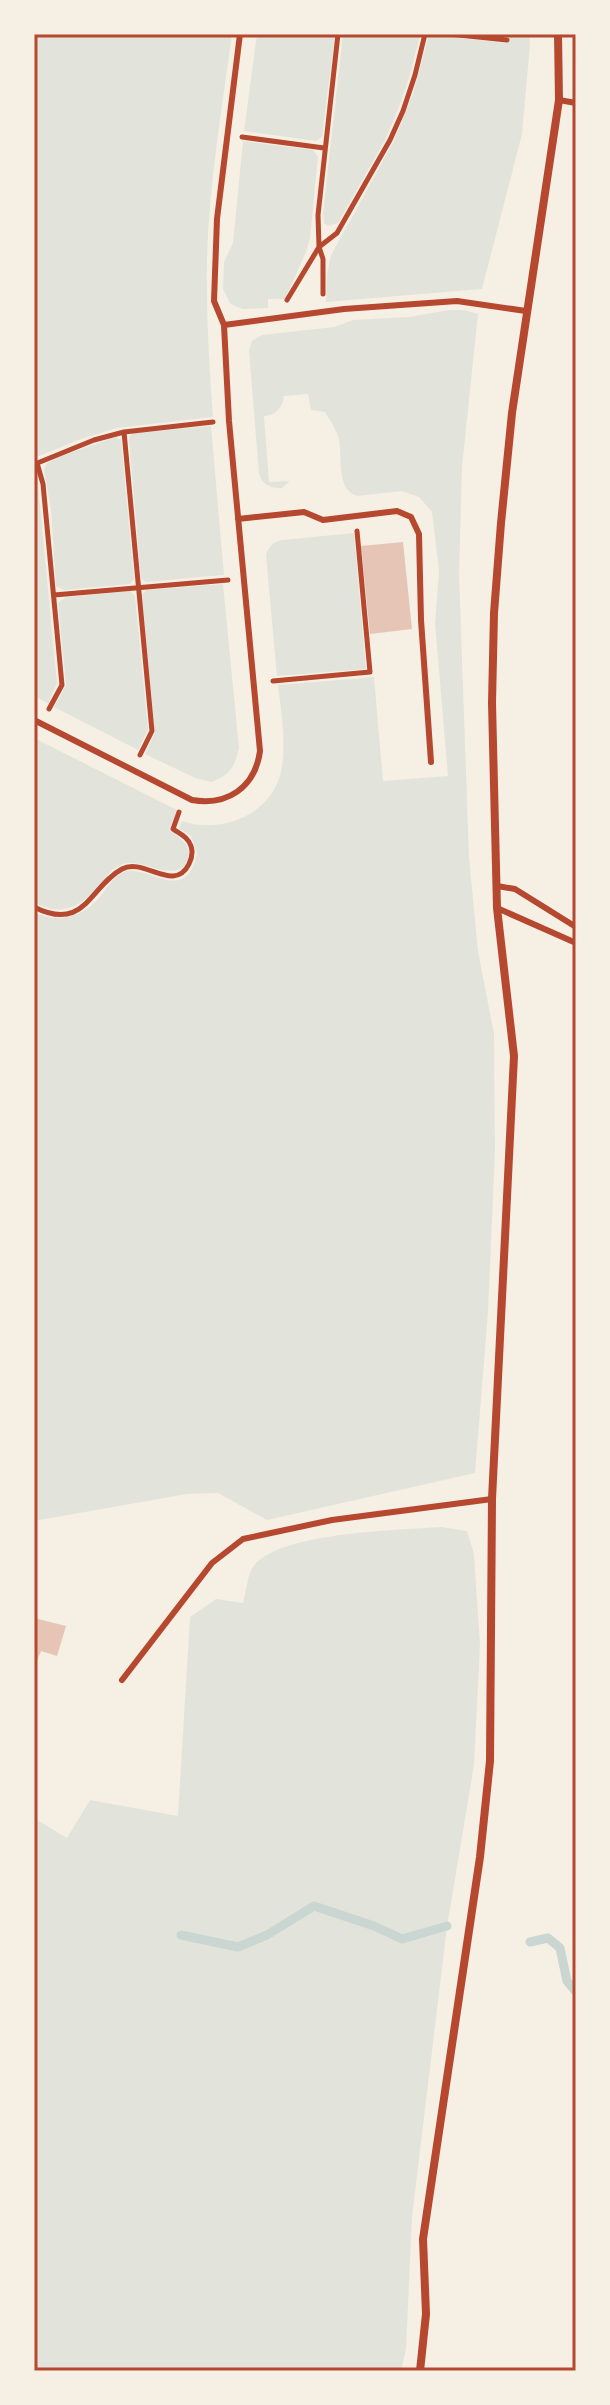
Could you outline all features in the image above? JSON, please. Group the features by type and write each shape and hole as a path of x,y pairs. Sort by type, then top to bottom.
{"street":[{"path":"420,2371 426,2314 423,2239 480,1857 490,1761 492,1499 514,1056 497,908 492,703 494,613 502,507 526,311 559,100 558,34"}],"lane":[{"path":"34,720 192,800 205,802 234,796 252,776 258,762 260,751 229,421 224,325 214,301 215,259 240,34"},
{"path":"559,100 576,103"},
{"path":"224,325 322,311 457,301 526,311"},
{"path":"238,519 304,512 323,520 397,511 411,517 419,534 421,620 431,762"},
{"path":"497,886 515,889 576,927"},
{"path":"497,908 576,943"},
{"path":"122,1680 212,1563 243,1539 332,1520 492,1499"}],"path":[{"path":"322,311 323,259 319,247 318,215 338,34"},
{"path":"277,303 285,303 319,247 337,233 390,140 415,75 425,34"},
{"path":"449,34 507,40"},
{"path":"228,135 324,148"},
{"path":"42,724 62,685 43,484 35,463 124,432 213,422"},
{"path":"124,432 152,731 132,770"},
{"path":"273,681 370,672 357,529"},
{"path":"54,595 228,580"},
{"path":"34,907 50,914 72,912 92,900 111,877 127,867 134,866 169,876 181,874 192,853 186,838 173,829 178,816"}],"shaded area":[{"path":"34,34 232,34 208,231 207,318 213,417 117,428 34,458"},
{"path":"257,34 335,34 322,137 316,141 244,131"},
{"path":"343,34 420,36 409,78 385,140 338,223 328,226 324,223 323,213"},
{"path":"496,34 529,34 530,45 522,134 482,289 326,302 331,255 394,141 413,94 428,38 433,35 507,43 508,36"},
{"path":"243,141 313,150 318,157 306,252 285,299 268,299 268,308 243,309 235,306 223,289 224,262 233,243"},
{"path":"449,310 478,314 462,467 459,574 469,857 478,951 494,1034 495,1151 488,1312 475,1473 267,1520 218,1493 187,1494 34,1521 34,912 59,918 75,915 90,907 121,873 141,872 174,881 184,878 192,869 197,853 191,836 179,828 182,821 214,825 245,816 259,808 278,782 282,766 283,725 278,685 374,677 383,781 448,776 435,623 439,571 432,512 419,497 402,491 357,496 350,492 342,478 337,433 325,412 311,410 308,394 284,396 278,410 264,416 269,482 290,481 282,488 265,484 259,474 249,351 252,341 262,335 334,327 353,320 409,317"},
{"path":"211,426 224,575 146,582 141,578 129,439 132,433"},
{"path":"116,437 121,440 134,579 130,584 64,590 56,586 51,510 44,469 47,463 61,456"},
{"path":"34,471 37,473 57,683 48,703 34,696"},
{"path":"354,533 366,669 277,676 266,555 268,549 282,540"},
{"path":"223,584 239,748 231,769 212,782 195,778 145,754 155,733 142,595 146,590"},
{"path":"130,591 135,596 148,730 138,750 54,707 66,685 58,603 66,597"},
{"path":"34,738 177,810 169,830 188,849 188,858 183,867 168,871 129,863 111,871 92,894 77,905 52,909 34,902"},
{"path":"441,1527 467,1531 474,1554 480,1645 474,1765 447,1927 412,2217 406,2349 401,2371 34,2371 34,1818 67,1838 90,1800 178,1816 190,1617 216,1599 243,1603 253,1567 266,1555 287,1546 341,1535"}],"building":[{"path":"403,542 412,629 370,634 361,546"},
{"path":"34,1618 66,1626 57,1656 41,1651 34,1668"}],"waterway":[{"path":"181,1935 238,1947 267,1935 314,1906 402,1939 447,1926"},
{"path":"530,1942 548,1938 560,1948 567,1981 576,1992"}]}
